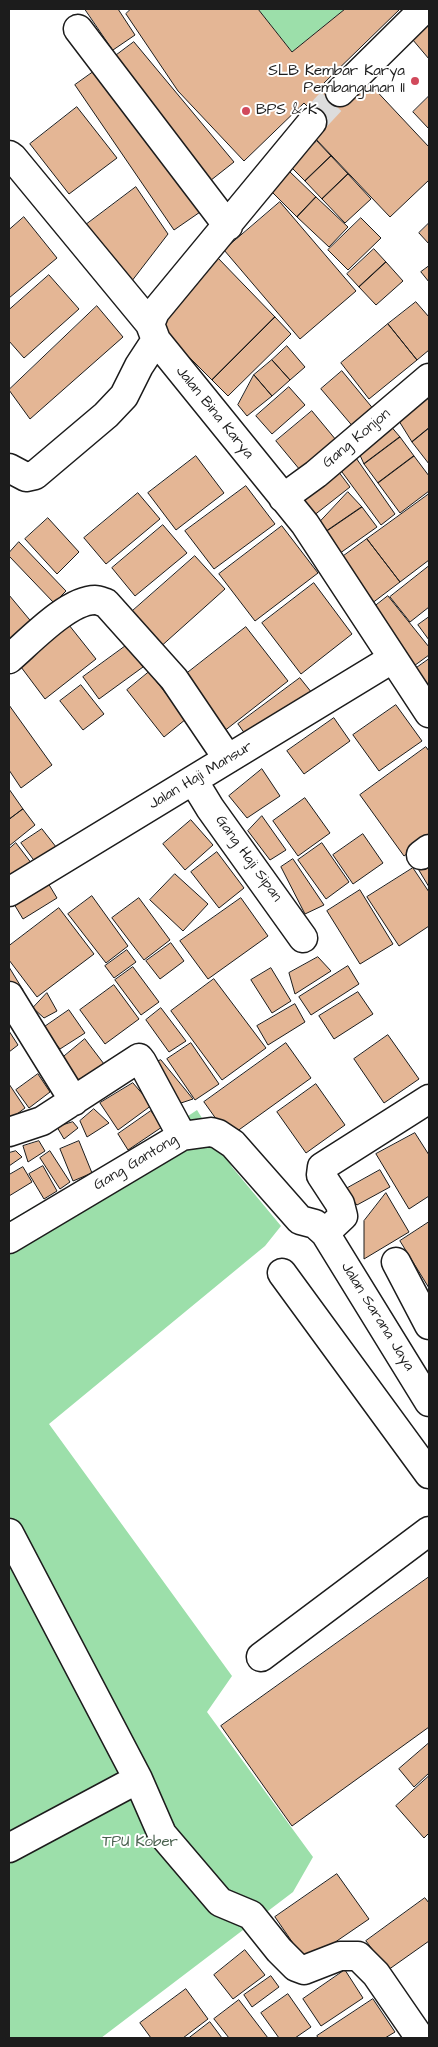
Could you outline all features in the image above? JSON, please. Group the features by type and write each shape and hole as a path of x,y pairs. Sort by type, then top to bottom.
{"street":[{"path":"340,92 424,9"},
{"path":"78,30 228,226"},
{"path":"9,468 26,477 35,475 106,415 124,396 153,332 155,312 312,122"},
{"name":"Jalan Bina Karya","path":"9,155 14,158 305,524 429,713"},
{"name":"Gang Konjon","path":"284,498 316,474 429,378"},
{"path":"9,659 77,604 96,600 106,603 174,679 228,759"},
{"name":"Jalan Haji Mansur","path":"9,892 392,659"},
{"name":"Gang Haji Sipan","path":"193,780 210,808 304,938"},
{"path":"9,996 74,1101"},
{"path":"9,1132 42,1120 139,1058 182,1136"},
{"path":"325,1232 343,1216 340,1204 321,1175 322,1167 429,1099"},
{"name":"Gang Gantong","path":"9,1239 182,1136 211,1132 218,1134 233,1144 300,1220 314,1224 325,1232"},
{"name":"Jalan Sarana Jaya","path":"325,1232 429,1402"},
{"path":"396,1262 429,1326"},
{"path":"282,1273 429,1474"},
{"path":"261,1657 429,1531"},
{"path":"12,1548 138,1779 162,1834 220,1902 250,1915 296,1967 304,1970 340,1956 358,1956 376,1974 420,2038"},
{"path":"9,1848 138,1779"}],"green space":[{"path":"258,9 345,9 292,52"},
{"name":"TPU Kober","path":"197,1110 232,1167 281,1226 265,1246 49,1424 232,1676 207,1712 313,1857 293,1892 101,2038 9,2038 9,1221 152,1140"}],"building":[{"path":"85,9 118,9 135,35 113,50"},
{"name":"BPS & K","path":"131,9 258,9 292,52 345,9 400,9 324,83 346,105 369,83 429,147 429,180 390,217 313,136 325,124 304,103 244,161 178,91 126,14"},
{"path":"429,14 429,59 407,33"},
{"path":"134,42 234,162 201,188 106,63"},
{"path":"103,65 203,210 174,230 75,85"},
{"path":"429,96 429,129 413,112"},
{"path":"77,107 117,158 69,194 30,144"},
{"path":"317,141 331,156 305,181 290,166"},
{"path":"331,156 348,174 322,199 305,181"},
{"path":"290,172 316,197 297,217 271,191"},
{"path":"348,174 371,199 345,223 322,199"},
{"path":"136,187 168,234 128,286 83,227"},
{"path":"316,197 348,227 329,247 297,217"},
{"path":"280,202 356,291 300,339 224,250"},
{"path":"24,217 57,258 9,298 9,230"},
{"path":"361,218 381,238 348,270 328,250"},
{"path":"429,223 429,244 419,233"},
{"path":"374,249 386,262 359,287 347,274"},
{"path":"217,257 275,317 212,380 153,321"},
{"path":"386,262 403,281 376,305 359,287"},
{"path":"429,266 429,282 421,272"},
{"path":"49,275 79,309 24,358 9,341 9,310"},
{"path":"416,302 429,317 429,350 417,360 388,324"},
{"path":"97,306 123,337 30,419 9,390"},
{"path":"275,317 291,334 228,396 212,380"},
{"path":"388,324 417,360 369,399 341,363"},
{"path":"287,346 305,367 290,380 272,360"},
{"path":"272,360 290,380 272,396 254,375"},
{"path":"342,371 375,411 355,429 321,389"},
{"path":"254,375 272,396 247,416 238,405"},
{"path":"289,387 305,405 272,434 256,416"},
{"path":"429,398 429,428 412,442 399,421"},
{"path":"312,411 341,446 305,476 276,441"},
{"path":"389,424 400,437 364,464 359,453"},
{"path":"429,428 429,464 412,442"},
{"path":"400,437 414,456 378,483 364,464"},
{"path":"354,455 395,514 381,525 342,472"},
{"path":"196,456 224,493 176,530 148,493"},
{"path":"414,456 429,476 429,491 400,513 378,483"},
{"path":"338,471 350,487 308,520 295,504"},
{"path":"246,486 275,524 214,569 185,531"},
{"path":"348,492 362,507 321,535 318,524"},
{"path":"138,493 160,519 106,564 84,538"},
{"path":"429,494 429,560 400,582 367,539"},
{"path":"362,507 377,527 336,556 321,535"},
{"path":"48,518 79,552 57,574 25,539"},
{"path":"163,525 187,553 135,596 112,568"},
{"path":"282,526 318,573 255,621 219,574"},
{"path":"367,539 400,582 367,607 334,563"},
{"path":"19,542 66,591 54,603 9,556 9,553"},
{"path":"195,556 225,589 158,649 128,615"},
{"path":"429,566 429,607 410,622 390,597"},
{"path":"314,583 352,634 301,674 262,623"},
{"path":"9,595 39,631 9,653"},
{"path":"388,596 429,647 429,655 407,671 365,614"},
{"path":"429,617 429,640 418,625"},
{"path":"65,620 96,659 45,699 15,659"},
{"path":"246,627 288,681 223,732 181,678"},
{"path":"127,645 143,667 99,699 83,677"},
{"path":"429,659 429,702 408,674"},
{"path":"149,672 186,719 164,737 127,690"},
{"path":"300,678 312,693 250,741 238,724"},
{"path":"81,685 104,714 83,730 60,701"},
{"path":"9,705 52,765 21,788 9,770"},
{"path":"396,705 422,741 379,771 353,735"},
{"path":"334,718 350,741 304,774 287,751"},
{"path":"426,747 429,751 429,838 404,856 360,795"},
{"path":"262,769 280,796 247,818 229,796"},
{"path":"9,789 23,809 9,819"},
{"path":"305,798 330,833 298,856 273,821"},
{"path":"23,809 35,825 9,846 9,820"},
{"path":"262,816 286,850 270,860 248,831"},
{"path":"191,820 213,845 185,870 163,844"},
{"path":"42,829 60,852 39,867 21,843"},
{"path":"363,834 383,863 353,884 333,855"},
{"path":"16,843 35,868 9,888 9,849"},
{"path":"322,843 349,882 326,899 298,860"},
{"path":"217,852 244,888 219,908 191,872"},
{"path":"293,859 324,905 305,914 281,867"},
{"path":"429,859 429,887 417,867"},
{"path":"413,868 429,892 429,926 399,946 367,897"},
{"path":"175,874 208,904 183,931 150,900"},
{"path":"45,878 57,898 23,919 11,899"},
{"path":"360,890 393,944 360,964 327,911"},
{"path":"92,896 128,946 106,963 68,914"},
{"path":"139,898 170,940 144,960 112,918"},
{"path":"241,898 268,936 208,979 180,941"},
{"path":"59,908 94,954 37,997 9,960 9,946"},
{"path":"171,943 184,961 160,979 146,961"},
{"path":"127,950 136,962 114,978 105,966"},
{"path":"318,957 331,971 295,994 289,973"},
{"path":"348,966 359,984 311,1015 299,997"},
{"path":"9,967 23,990 13,996 9,986"},
{"path":"133,967 159,1002 141,1015 115,980"},
{"path":"271,968 291,1001 272,1013 251,980"},
{"path":"214,979 266,1048 222,1080 171,1011"},
{"path":"114,985 139,1019 105,1044 80,1010"},
{"path":"358,992 373,1014 334,1039 319,1016"},
{"path":"47,993 57,1011 44,1018 33,1008"},
{"path":"295,1004 305,1022 268,1045 257,1026"},
{"path":"161,1008 186,1041 169,1052 146,1020"},
{"path":"69,1010 85,1033 60,1049 43,1028"},
{"path":"9,1031 18,1045 9,1052"},
{"path":"388,1035 419,1079 384,1103 354,1059"},
{"path":"85,1039 104,1064 75,1082 61,1059"},
{"path":"191,1043 219,1084 195,1100 167,1059"},
{"path":"286,1043 311,1078 229,1137 204,1102"},
{"path":"161,1060 193,1099 178,1104 156,1062"},
{"path":"38,1074 50,1092 29,1108 16,1090"},
{"path":"133,1083 152,1105 118,1130 100,1103"},
{"path":"9,1084 25,1108 9,1120"},
{"path":"316,1084 345,1125 306,1153 277,1112"},
{"path":"94,1109 109,1123 87,1137 80,1121"},
{"path":"151,1111 162,1127 128,1150 118,1134"},
{"path":"73,1122 78,1128 64,1139 57,1127"},
{"path":"415,1133 429,1155 429,1196 409,1209 376,1154"},
{"path":"39,1141 45,1151 28,1162 23,1146"},
{"path":"79,1141 92,1173 73,1181 60,1149"},
{"path":"16,1151 22,1157 9,1166 9,1153"},
{"path":"50,1151 70,1182 60,1189 40,1158"},
{"path":"43,1166 57,1191 44,1199 29,1174"},
{"path":"23,1167 32,1182 9,1196 9,1175"},
{"path":"380,1170 390,1187 357,1205 344,1190"},
{"path":"386,1193 409,1232 364,1259 364,1221"},
{"path":"429,1222 429,1288 400,1241"},
{"path":"429,1577 429,1727 292,1826 221,1726"},
{"path":"429,1743 429,1773 414,1787 399,1769"},
{"path":"429,1776 429,1833 424,1838 396,1806"},
{"path":"337,1874 369,1919 306,1962 275,1917"},
{"path":"425,1898 429,1903 429,1941 388,1970 366,1941"},
{"path":"245,1950 265,1975 233,1999 214,1975"},
{"path":"345,1970 363,1998 321,2026 303,1999"},
{"path":"271,1976 279,1987 252,2007 244,1995"},
{"path":"186,1989 208,2019 183,2038 151,2038 140,2023"},
{"path":"288,1994 311,2027 295,2038 279,2038 261,2013"},
{"path":"373,1999 395,2032 385,2038 318,2038 317,2036"},
{"path":"239,2000 268,2038 229,2038 214,2019"},
{"path":"210,2022 222,2038 189,2038"}],"tunnel":[{"path":"312,122 340,92"}],"place":[{"name":"SLB Kembar Karya Pembangunan II","path":"415,81"},
{"name":"BPS & K","path":"246,111"}]}
